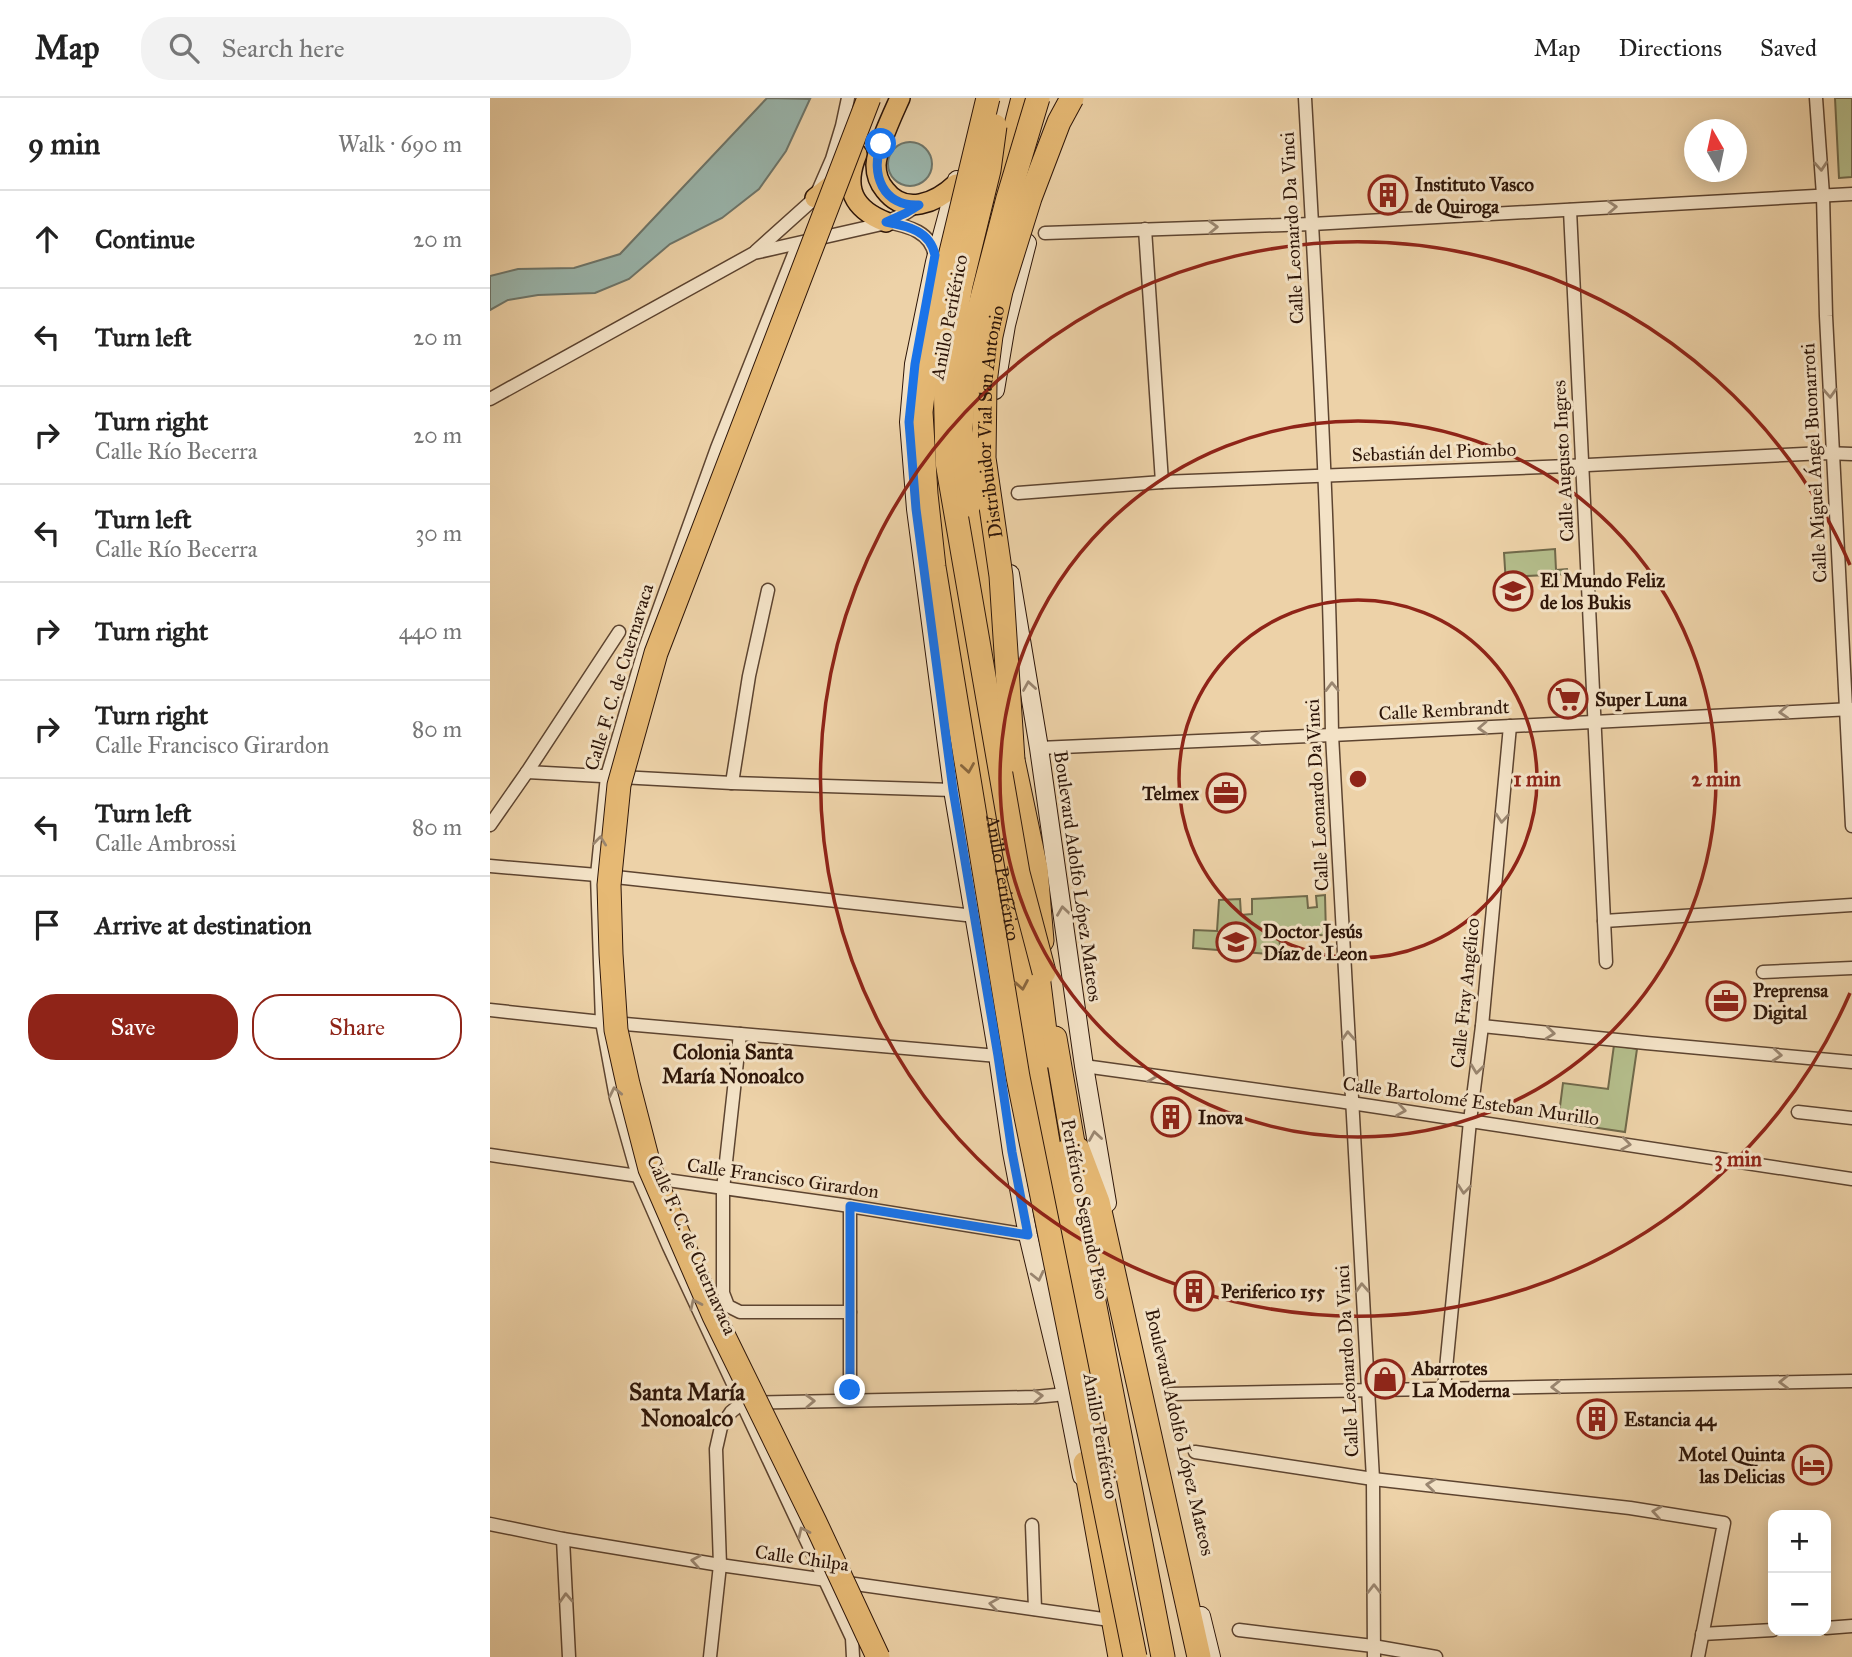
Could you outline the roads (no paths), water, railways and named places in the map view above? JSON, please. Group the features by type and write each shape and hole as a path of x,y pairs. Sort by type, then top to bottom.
{"highway":[{"path":"869,98 656,653 619,785 609,885 616,1030 650,1169 713,1316 878,1657"},
{"name":"Periférico Segundo Piso","path":"988,98 929,344 921,412 926,494 934,567 1018,1077 1135,1657"},
{"path":"997,98 989,170 961,285 945,373 981,530 1002,681 999,699 1013,760"},
{"name":"Anillo Periférico","path":"997,98 935,371 941,507 1063,1231 1141,1657"},
{"path":"958,422 953,378 963,317 981,237 1022,98"},
{"name":"Anillo Periférico","path":"1022,98 989,233 971,380 969,418 975,496 1053,1088 1163,1657"},
{"path":"958,422 971,340 1008,198 1038,98"},
{"path":"1044,972 1018,873 947,462 977,370 1001,254 1046,98"},
{"name":"Distribuidor Vial San Antonio","path":"1013,760 1001,576 984,458 985,383 991,336 1001,291 1030,198 1059,122 1072,98"},
{"path":"969,128 981,163"},
{"path":"1001,254 1019,211 1030,198"},
{"name":"Periférico Segundo Piso","path":"1013,760 1036,869 1044,972 1069,1123 1171,1657"},
{"path":"1069,1123 1098,1202 1199,1657"},
{"path":"1063,1231 1056,1304 1120,1657"}],"main road":[{"path":"815,198 844,175 853,162 879,98"},
{"path":"900,98 877,158 877,177 885,191 897,201 919,205 942,196 956,184"},
{"path":"976,98 935,262 915,364 909,422 916,509 953,790 1012,1152 1028,1235 1066,1394 1110,1620 1114,1657"},
{"name":"Boulevard Adolfo López Mateos","path":"1060,98 1006,326 993,397 997,492 1039,748 1102,1179 1159,1446 1211,1657"},
{"path":"1056,124 1064,111 1079,98"},
{"path":"853,162 851,187 854,196 871,216 886,222"}],"street":[{"path":"490,399 754,253 815,198 832,159 848,98"},
{"name":"Calle Leonardo Da Vinci","path":"1305,98 1331,637 1332,736 1373,1479 1373,1652"},
{"name":"Calle Miguel Ángel Buonarroti","path":"1816,98 1823,195 1833,454 1849,709 1852,826"},
{"path":"1045,233 1312,224 1852,194"},
{"path":"754,253 886,222 919,205"},
{"name":"Calle Augusto Ingres","path":"1570,210 1606,962"},
{"path":"886,222 904,225 927,237 934,248 935,262"},
{"path":"1145,229 1162,482"},
{"name":"Calle F. C. de Cuernavaca","path":"798,244 717,449 645,648 607,776 597,875 602,1022 616,1098 638,1176 852,1638 853,1657"},
{"name":"Sebastián del Piombo","path":"1018,493 1162,482 1852,454"},
{"path":"732,783 749,676 768,590"},
{"path":"490,825 620,632"},
{"name":"Calle Rembrandt","path":"1039,748 1332,736 1849,709"},
{"name":"Calle Fray Angélico","path":"1444,1389 1510,726"},
{"path":"527,772 732,783 953,790"},
{"path":"490,866 975,916"},
{"path":"1604,921 1852,905"},
{"path":"1763,972 1852,968"},
{"path":"490,1010 998,1056"},
{"path":"1482,1026 1852,1062"},
{"path":"740,1034 723,1189 723,1293 728,1306 740,1312 850,1312"},
{"name":"Calle Bartolomé Esteban Murillo","path":"1084,1066 1352,1103 1852,1179"},
{"path":"1798,1112 1852,1118"},
{"name":"Calle Francisco Girardon","path":"490,1155 850,1206 1028,1235"},
{"path":"850,1206 850,1399"},
{"path":"1170,1394 1852,1381"},
{"path":"710,1657 720,1565 716,1449 721,1427 731,1412 742,1403 1035,1397 1066,1394"},
{"path":"1195,1452 1373,1479 1618,1506 1724,1523 1698,1657"},
{"name":"Calle Chilpa","path":"490,1524 720,1565 1110,1620"},
{"path":"1032,1525 1034,1609"},
{"path":"563,1539 569,1657"},
{"path":"1831,1628 1852,1626"},
{"path":"1239,1630 1373,1652 1436,1657"},
{"path":"1702,1634 1768,1630"}],"water":[{"path":"767,98 810,99 786,151 759,189 722,218 670,244 629,279 595,293 538,295 508,300 490,310 490,276 518,269 574,268 620,254"},
{"path":"910,142 925,149 932,164 925,179 910,186 895,179 888,164 895,149"}],"place":[{"name":"Instituto Vasco de Quiroga","path":"1388,195"},
{"name":"El Mundo Feliz de los Bukis","path":"1513,591"},
{"name":"Super Luna","path":"1568,699"},
{"name":"Telmex","path":"1226,793"},
{"name":"Doctor Jesús Díaz de Leon","path":"1236,942"},
{"name":"Preprensa Digital","path":"1726,1001"},
{"name":"Inova","path":"1171,1117"},
{"name":"Periferico 155","path":"1194,1291"},
{"name":"Abarrotes La Moderna","path":"1385,1379"},
{"name":"Estancia 44","path":"1597,1419"},
{"name":"Motel Quinta las Delicias","path":"1812,1465"}],"district":[{"name":"Colonia Santa María Nonoalco","path":"733,1064"},
{"name":"Santa María Nonoalco","path":"687,1405"}]}
